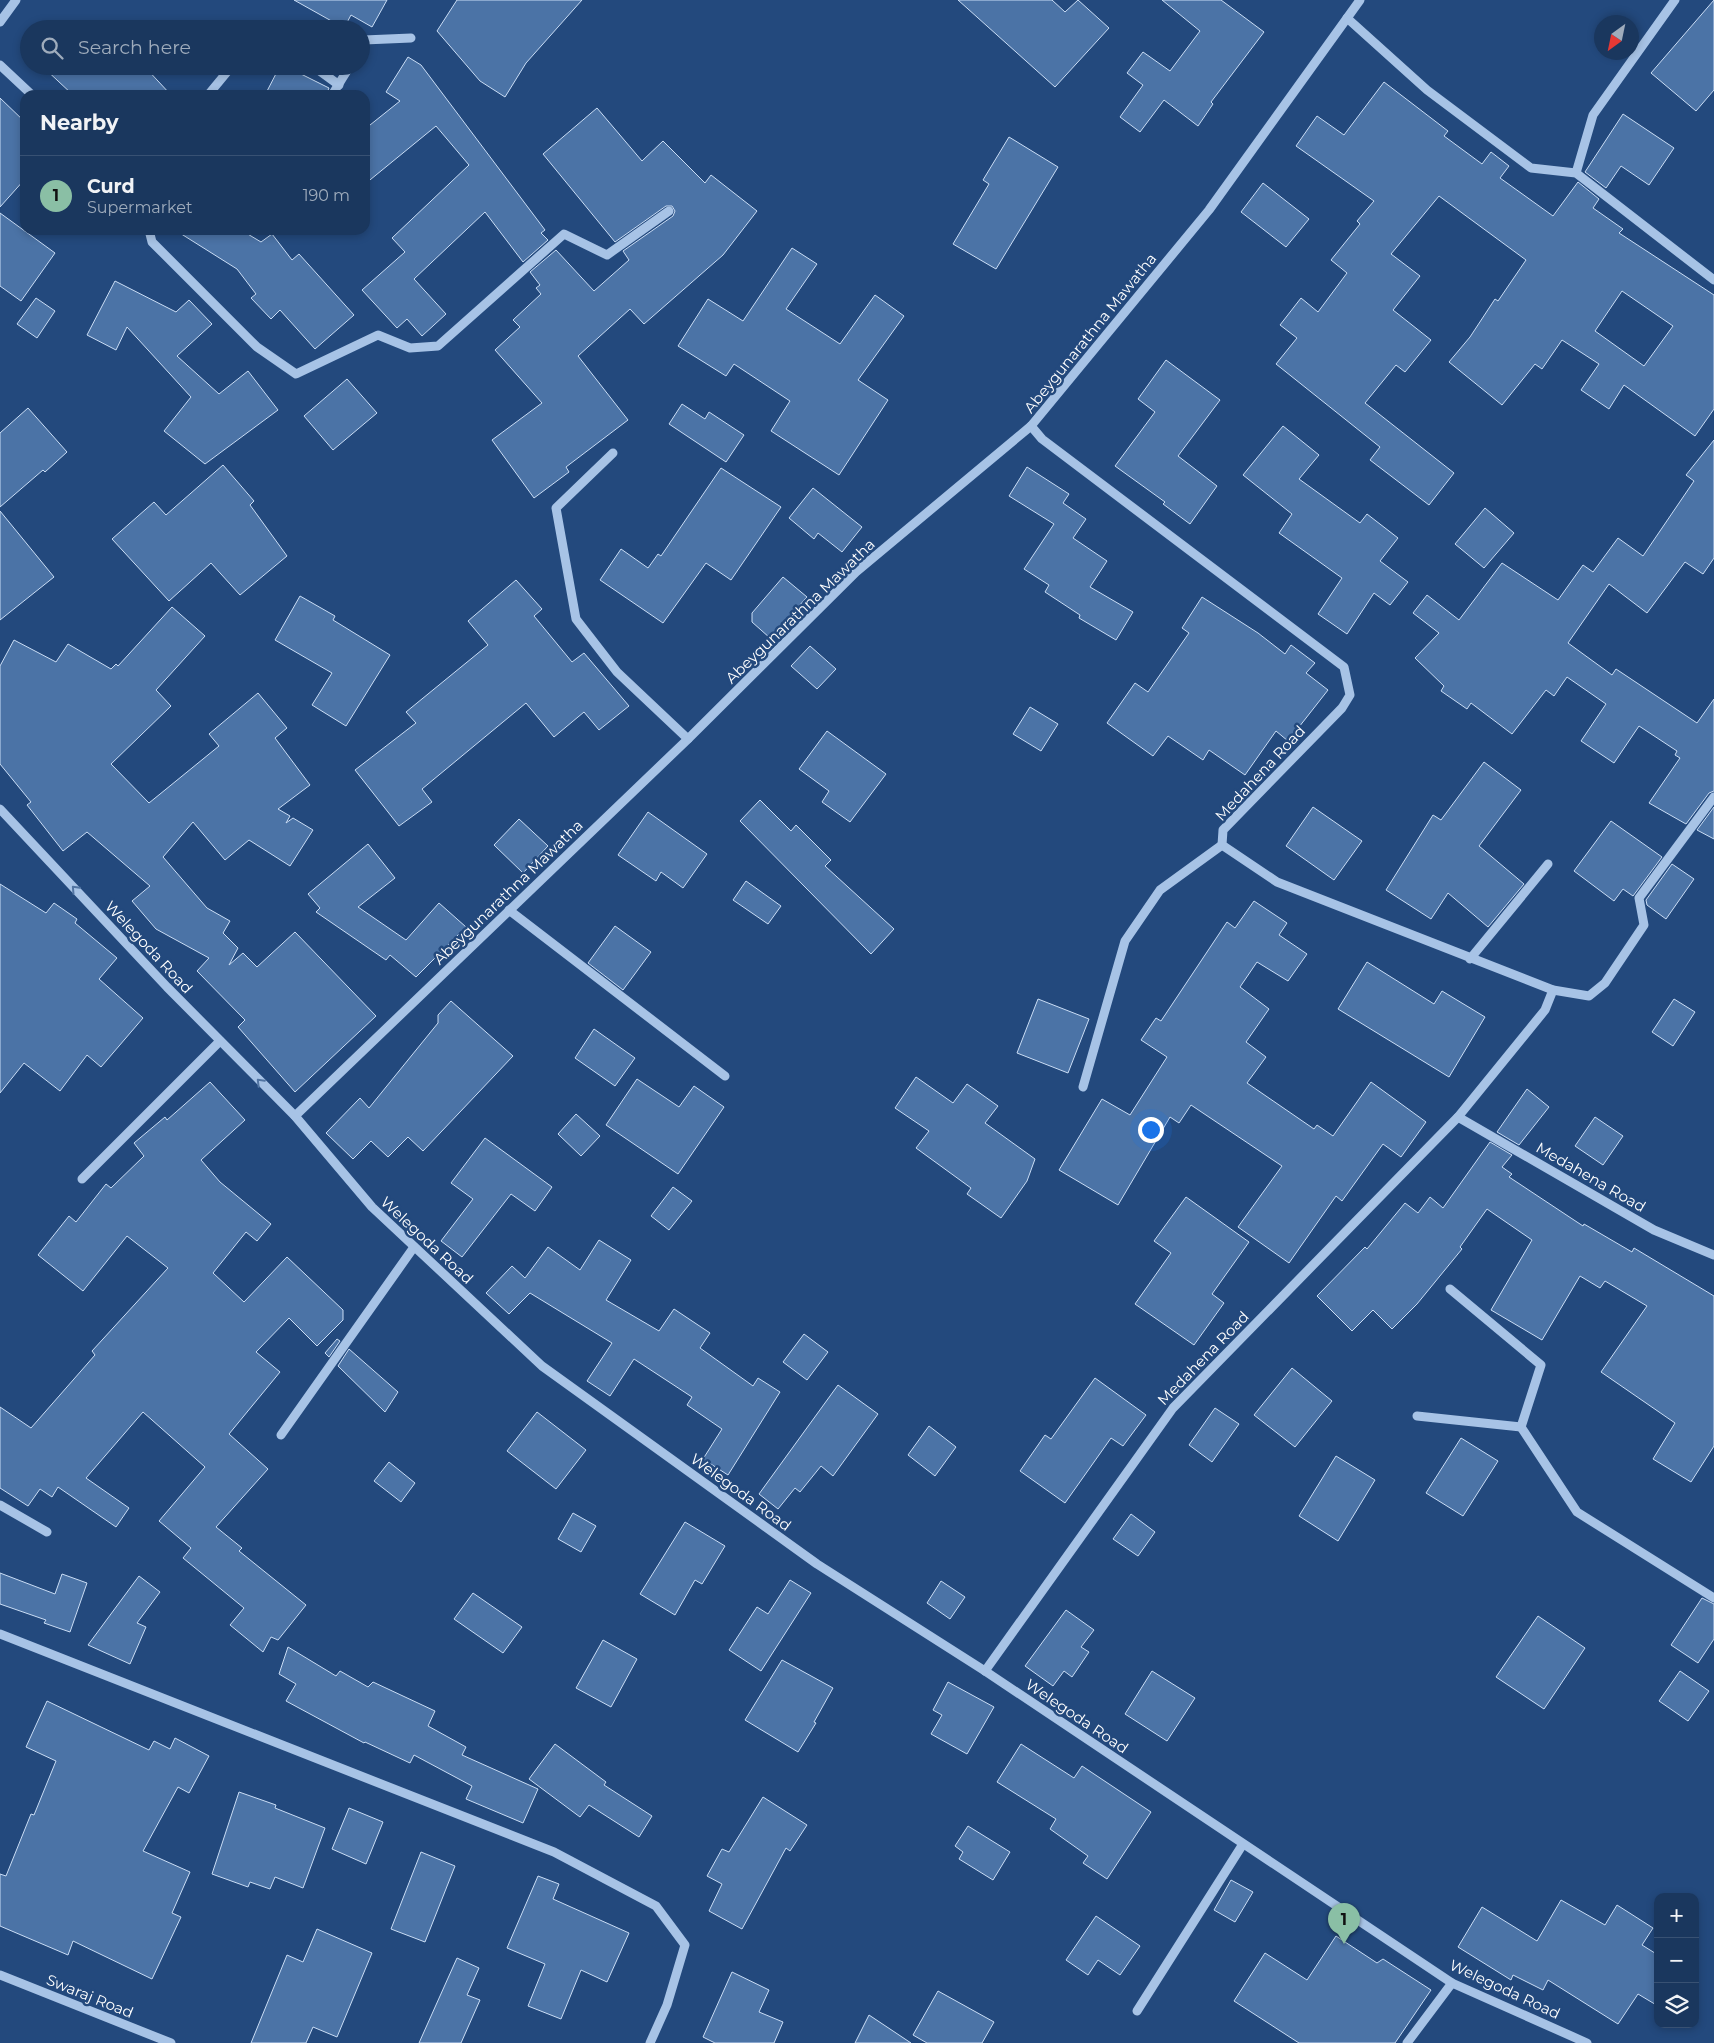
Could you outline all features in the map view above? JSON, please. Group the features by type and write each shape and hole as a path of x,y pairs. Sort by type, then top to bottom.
{"street":[{"path":"0,22 16,0"},
{"name":"Abeygunarathna Mawatha","path":"295,1116 688,739 856,572 1031,426 1210,210 1360,0"},
{"path":"1576,173 1593,115 1675,0"},
{"path":"1348,18 1427,90 1531,168 1576,173 1714,280"},
{"path":"370,40 411,38"},
{"path":"0,65 27,90"},
{"path":"212,90 225,75"},
{"path":"325,75 339,85"},
{"path":"336,90 345,75"},
{"path":"150,235 152,242 257,347 296,374 378,335 410,348 438,346 564,234 607,255 669,211"},
{"name":"Medahena Road","path":"984,1671 1173,1408 1458,1117 1545,1010 1553,990 1277,882 1222,845 1224,830 1342,708 1350,695 1344,667 1042,439 1031,426"},
{"path":"613,453 556,508 576,619 617,672 688,739"},
{"path":"1553,990 1590,996 1605,983 1644,925 1639,898 1714,797"},
{"name":"Welegoda Road","path":"0,808 220,1041 295,1116 372,1208 542,1366 817,1564 984,1671 1452,1983 1587,2043"},
{"path":"1083,1088 1125,941 1160,890 1222,845"},
{"path":"1470,959 1548,864"},
{"path":"509,910 725,1076"},
{"path":"82,1179 220,1041"},
{"name":"Medahena Road","path":"1458,1117 1654,1230 1714,1255"},
{"path":"281,1435 414,1247"},
{"path":"1450,1289 1541,1365 1521,1426"},
{"path":"1417,1416 1521,1426"},
{"path":"1521,1426 1578,1512 1714,1598"},
{"path":"0,1505 47,1532"},
{"path":"0,1634 554,1852 656,1906 685,1945 667,2005 650,2043"},
{"path":"1138,2011 1243,1844"},
{"name":"Swaraj Road","path":"0,1975 170,2043"},
{"path":"1407,2043 1452,1983"}],"building":[{"path":"294,0 387,0 372,27 370,26 370,20 360,20 351,15 348,20 330,20"},
{"path":"457,0 582,0 526,63 505,97 480,81 437,31"},
{"path":"958,0 1052,0 1065,12 1078,0 1109,28 1055,87"},
{"path":"1162,0 1221,0 1264,32 1211,102 1213,104 1198,126 1164,100 1140,132 1120,117 1143,85 1127,73 1143,52 1170,71 1200,31"},
{"path":"1714,0 1714,90 1696,111 1651,73"},
{"path":"408,57 421,65 545,230 541,233 548,240 523,262 485,212 414,279 446,314 422,336 407,319 397,328 362,290 405,252 392,238 469,165 436,126 370,180 370,125 400,101 386,92"},
{"path":"52,75 152,75 166,90 68,90"},
{"path":"275,75 303,75 329,88 328,90 268,90"},
{"path":"1384,82 1448,131 1444,136 1482,164 1491,152 1509,166 1500,178 1553,216 1578,182 1599,199 1593,208 1623,229 1619,233 1714,295 1714,409 1695,436 1624,385 1609,409 1581,390 1599,364 1562,340 1542,369 1535,364 1502,405 1449,362 1470,337 1495,299 1498,301 1526,260 1439,196 1391,254 1420,276 1393,310 1431,340 1405,372 1396,365 1365,403 1454,473 1429,505 1370,460 1380,447 1276,364 1297,338 1280,325 1301,298 1318,312 1347,273 1331,260 1360,224 1357,221 1374,201 1296,146 1317,116 1344,135","holes":["1622,291 1673,326 1644,366 1595,331"]},
{"path":"0,98 20,117 20,185 0,207"},
{"path":"597,108 642,161 663,141 705,183 711,175 757,211 723,255 644,324 630,309 578,356 628,420 566,467 569,472 534,498 492,440 542,403 495,350 520,327 513,320 541,294 536,288 540,285 530,272 556,250 594,291 629,260 623,251 673,216 675,211 672,206 666,206 615,242 543,154"},
{"path":"1623,114 1674,148 1649,185 1621,166 1606,188 1585,172"},
{"path":"1009,137 1058,167 996,269 953,244 989,184 983,180"},
{"path":"1263,183 1309,219 1286,247 1241,212"},
{"path":"0,213 20,228 20,235 30,235 55,253 21,301 0,286"},
{"path":"183,235 249,235 261,242 273,235 292,260 299,254 354,315 315,349 280,310 271,319 251,298 256,294 237,269"},
{"path":"792,248 817,264 786,309 840,344 875,295 904,316 858,380 888,400 839,475 771,431 790,401 734,364 726,376 678,346 708,299 743,321"},
{"path":"115,281 176,312 189,300 212,324 177,356 219,394 248,371 278,410 205,464 164,431 191,397 127,327 116,350 87,335"},
{"path":"36,298 55,311 37,338 17,324"},
{"path":"1166,360 1220,400 1178,456 1217,486 1190,524 1163,504 1165,502 1115,466 1155,412 1138,399"},
{"path":"347,379 377,413 333,450 304,416"},
{"path":"682,404 705,419 709,412 744,435 726,462 669,424"},
{"path":"28,408 67,452 0,507 0,433"},
{"path":"1283,426 1319,455 1299,479 1360,523 1367,514 1398,538 1380,561 1408,582 1390,605 1374,593 1347,634 1318,614 1342,578 1279,533 1292,514 1243,475"},
{"path":"1714,440 1714,558 1703,574 1685,562 1647,613 1609,584 1568,643 1612,675 1616,669 1697,723 1714,699 1714,791 1709,793 1686,824 1649,803 1680,758 1675,755 1677,751 1639,726 1614,763 1581,741 1606,704 1567,677 1554,696 1546,690 1512,734 1471,703 1467,709 1441,691 1444,686 1415,658 1439,633 1413,613 1427,595 1459,620 1502,563 1558,600 1583,565 1593,572 1618,538 1643,556 1694,481 1686,475"},
{"path":"223,465 254,501 250,505 287,556 240,595 211,563 169,601 112,539 154,502 166,515"},
{"path":"1027,467 1069,494 1063,503 1086,519 1073,538 1107,561 1090,587 1133,612 1116,640 1079,618 1080,615 1045,592 1049,585 1024,569 1054,524 1009,496"},
{"path":"721,468 781,507 731,580 706,563 663,623 600,580 621,549 648,568 658,554 661,556"},
{"path":"813,488 862,527 842,552 818,533 814,539 789,518"},
{"path":"1485,508 1514,533 1484,568 1455,544"},
{"path":"0,511 54,577 0,620"},
{"path":"783,577 807,597 770,638 752,622 752,613"},
{"path":"516,580 542,609 534,616 572,662 584,653 629,706 599,730 584,712 554,737 526,703 422,789 432,802 399,826 355,770 416,723 406,712 488,645 468,621"},
{"path":"300,596 335,616 333,620 390,655 346,726 312,705 332,673 275,640"},
{"path":"1202,597 1258,633 1285,654 1291,645 1315,663 1306,673 1328,690 1288,741 1276,731 1245,775 1209,750 1203,760 1168,736 1153,756 1107,723 1135,683 1148,692 1189,633 1182,628"},
{"path":"172,607 205,636 156,690 171,706 111,764 149,803 219,746 209,734 258,693 287,728 275,738 310,785 278,809 290,816 286,823 293,818 313,830 290,866 249,840 225,860 193,822 163,857 207,908 230,921 223,933 238,948 229,965 243,953 257,967 295,932 376,1016 295,1092 238,1027 245,1020 197,971 209,958 156,929 132,901 150,886 87,832 63,851 27,805 31,802 0,764 0,666 14,640 56,662 68,644 111,669 116,664 118,666"},
{"path":"810,646 836,669 817,689 791,666"},
{"path":"1030,707 1058,724 1041,751 1013,734"},
{"path":"827,731 886,774 850,822 822,802 829,791 799,769"},
{"path":"1484,762 1521,790 1479,846 1524,884 1488,927 1448,893 1431,919 1386,890 1433,815 1441,820"},
{"path":"760,800 791,831 796,825 831,860 825,866 894,929 871,954 740,821"},
{"path":"1313,807 1362,841 1334,880 1286,846"},
{"path":"1714,807 1714,839 1697,830"},
{"path":"648,812 707,854 683,888 661,872 656,881 618,855"},
{"path":"519,819 548,846 523,873 494,845"},
{"path":"1611,821 1662,857 1633,896 1623,889 1614,901 1574,871"},
{"path":"368,844 395,878 358,907 406,940 439,903 466,927 416,977 390,955 386,960 316,912 320,908 308,894"},
{"path":"1672,864 1694,879 1666,919 1647,905 1646,900"},
{"path":"746,881 781,906 768,924 733,900"},
{"path":"0,884 46,913 54,903 77,919 75,923 117,958 99,979 143,1018 101,1067 87,1055 60,1091 24,1063 0,1093"},
{"path":"1254,901 1287,923 1279,935 1307,954 1288,981 1257,962 1240,987 1269,1009 1246,1042 1266,1057 1247,1083 1314,1129 1317,1125 1333,1136 1371,1082 1426,1122 1401,1157 1383,1144 1342,1201 1336,1196 1289,1263 1238,1227 1282,1166 1191,1105 1179,1123 1170,1117 1118,1205 1059,1170 1102,1099 1130,1115 1167,1057 1141,1040 1156,1018 1161,1021 1227,922 1235,928"},
{"path":"615,926 651,952 623,990 588,963"},
{"path":"1367,962 1434,1004 1442,991 1485,1017 1449,1077 1338,1009"},
{"path":"1038,999 1089,1019 1068,1073 1017,1053"},
{"path":"1674,999 1695,1012 1673,1046 1652,1032"},
{"path":"451,1001 513,1056 423,1151 408,1137 388,1157 371,1141 353,1159 326,1133 360,1098 369,1108 438,1023 438,1015"},
{"path":"594,1029 635,1058 615,1086 575,1058"},
{"path":"916,1077 953,1103 967,1084 998,1106 985,1123 1035,1159 1027,1181 1001,1218 967,1194 971,1188 916,1148 929,1131 895,1108"},
{"path":"637,1079 679,1107 694,1086 724,1107 678,1174 606,1125"},
{"path":"210,1082 245,1120 201,1160 220,1182 271,1224 257,1241 246,1232 213,1273 244,1302 287,1257 343,1310 343,1320 317,1346 289,1318 256,1352 280,1372 229,1434 268,1469 216,1527 242,1548 239,1551 306,1605 278,1640 271,1637 263,1652 230,1625 244,1608 183,1558 191,1548 159,1521 205,1467 143,1412 86,1478 129,1508 116,1527 58,1487 52,1497 40,1489 28,1506 0,1488 0,1407 31,1428 95,1355 92,1351 168,1268 127,1236 83,1291 38,1255 69,1216 76,1222 106,1184 111,1188 144,1156 134,1143 165,1117 167,1120"},
{"path":"1527,1089 1549,1107 1519,1145 1497,1132"},
{"path":"576,1114 600,1136 581,1156 558,1134"},
{"path":"1595,1117 1623,1136 1603,1165 1575,1146"},
{"path":"485,1138 552,1187 535,1211 511,1194 462,1257 441,1241 473,1199 451,1183"},
{"path":"1490,1142 1512,1155 1502,1167 1512,1174 1509,1177 1583,1226 1584,1224 1632,1252 1634,1248 1714,1296 1714,1446 1691,1482 1653,1459 1675,1423 1601,1372 1647,1306 1605,1281 1600,1288 1580,1276 1542,1340 1491,1310 1532,1240 1487,1209 1460,1247 1462,1249 1417,1304 1392,1329 1373,1310 1352,1331 1317,1296 1365,1247 1367,1249 1405,1203 1418,1213 1430,1197 1443,1208"},
{"path":"673,1187 692,1201 669,1230 651,1216"},
{"path":"1186,1197 1249,1242 1212,1294 1224,1303 1194,1345 1135,1304 1171,1253 1154,1241"},
{"path":"599,1240 631,1260 606,1300 659,1331 674,1309 710,1333 700,1348 753,1386 758,1378 780,1392 728,1475 703,1459 722,1429 687,1405 692,1397 634,1359 610,1396 587,1381 612,1343 530,1293 509,1314 486,1293 512,1266 525,1278 548,1247 580,1270"},
{"path":"804,1334 828,1352 807,1380 783,1362"},
{"path":"337,1339 340,1341 329,1357 325,1353"},
{"path":"349,1349 398,1392 385,1412 338,1366"},
{"path":"1292,1368 1332,1401 1295,1447 1254,1415"},
{"path":"1095,1378 1146,1415 1123,1446 1111,1438 1065,1503 1020,1471 1045,1435 1051,1439"},
{"path":"838,1385 878,1414 833,1476 821,1466 800,1492 795,1488 778,1509 759,1494"},
{"path":"1215,1408 1239,1424 1212,1462 1189,1445"},
{"path":"537,1412 586,1450 556,1489 507,1451"},
{"path":"929,1426 956,1447 935,1476 908,1455"},
{"path":"1461,1438 1498,1461 1463,1516 1426,1493"},
{"path":"1336,1456 1375,1480 1338,1541 1299,1516"},
{"path":"389,1462 415,1483 401,1502 374,1481"},
{"path":"573,1513 596,1526 581,1552 558,1539"},
{"path":"1131,1514 1155,1532 1138,1556 1113,1539"},
{"path":"685,1522 725,1546 702,1584 695,1580 675,1615 640,1594"},
{"path":"0,1573 55,1594 62,1574 87,1583 70,1632 44,1623 46,1620 0,1604"},
{"path":"139,1576 160,1592 137,1623 146,1627 130,1664 88,1645"},
{"path":"790,1580 811,1593 761,1671 729,1650 757,1607 768,1614"},
{"path":"941,1581 965,1597 950,1619 927,1603"},
{"path":"473,1593 522,1627 503,1653 454,1619"},
{"path":"1702,1598 1714,1604 1714,1639 1698,1663 1671,1645"},
{"path":"1066,1610 1094,1630 1081,1647 1089,1652 1072,1677 1064,1671 1053,1686 1025,1666"},
{"path":"1538,1616 1585,1648 1544,1709 1496,1677"},
{"path":"603,1640 637,1659 611,1707 576,1688"},
{"path":"288,1647 336,1676 340,1671 368,1687 373,1682 435,1711 428,1726 466,1747 462,1755 538,1789 523,1823 466,1799 472,1786 414,1755 410,1763 364,1743 286,1701 296,1684 279,1674"},
{"path":"782,1660 833,1688 814,1722 816,1723 798,1752 745,1720"},
{"path":"1152,1671 1195,1698 1167,1741 1125,1714"},
{"path":"1680,1671 1709,1691 1688,1721 1659,1701"},
{"path":"948,1682 994,1707 967,1754 931,1734 942,1715 933,1710"},
{"path":"47,1701 149,1750 154,1741 170,1749 175,1738 209,1756 189,1793 178,1787 143,1851 190,1872 172,1913 181,1917 152,1979 73,1941 68,1955 0,1926 0,1874 6,1876 31,1814 34,1815 56,1761 26,1747"},
{"path":"555,1744 606,1782 604,1785 652,1816 639,1837 589,1805 580,1817 529,1779"},
{"path":"1021,1744 1074,1778 1082,1766 1151,1812 1107,1879 1083,1863 1088,1856 1050,1829 1056,1819 997,1782"},
{"path":"239,1792 276,1805 275,1808 325,1828 303,1888 275,1877 270,1889 250,1882 248,1887 212,1874"},
{"path":"763,1797 807,1825 790,1851 786,1848 742,1929 709,1911 722,1884 707,1876 722,1849 729,1852"},
{"path":"349,1808 383,1822 366,1864 332,1849"},
{"path":"968,1826 1010,1852 993,1880 959,1859 963,1852 955,1846"},
{"path":"421,1852 455,1866 425,1942 391,1929"},
{"path":"538,1876 559,1884 553,1899 629,1933 607,1982 581,1970 561,2019 528,2006 545,1964 507,1948"},
{"path":"1231,1880 1253,1892 1235,1922 1214,1910"},
{"path":"1561,1900 1605,1925 1617,1905 1653,1928 1642,1945 1654,1952 1654,2004 1638,1994 1618,2024 1548,1980 1543,1990 1513,1975 1511,1980 1458,1947 1482,1907 1537,1941"},
{"path":"1096,1916 1140,1946 1120,1975 1098,1960 1088,1975 1066,1960"},
{"path":"317,1929 372,1953 337,2037 313,2027 306,2043 251,2043 287,1955 303,1962"},
{"path":"1336,1936 1377,1963 1383,1959 1431,1990 1395,2043 1299,2043 1234,2001 1265,1953 1307,1980"},
{"path":"457,1958 479,1968 467,1995 480,2000 461,2043 419,2043"},
{"path":"732,1972 769,1990 759,2012 783,2022 774,2043 715,2043 703,2037"},
{"path":"938,1991 994,2022 982,2043 927,2043 913,2035"},
{"path":"869,2015 911,2043 855,2043"}],"place":[{"name":"Curd","path":"1344,1944"}]}
